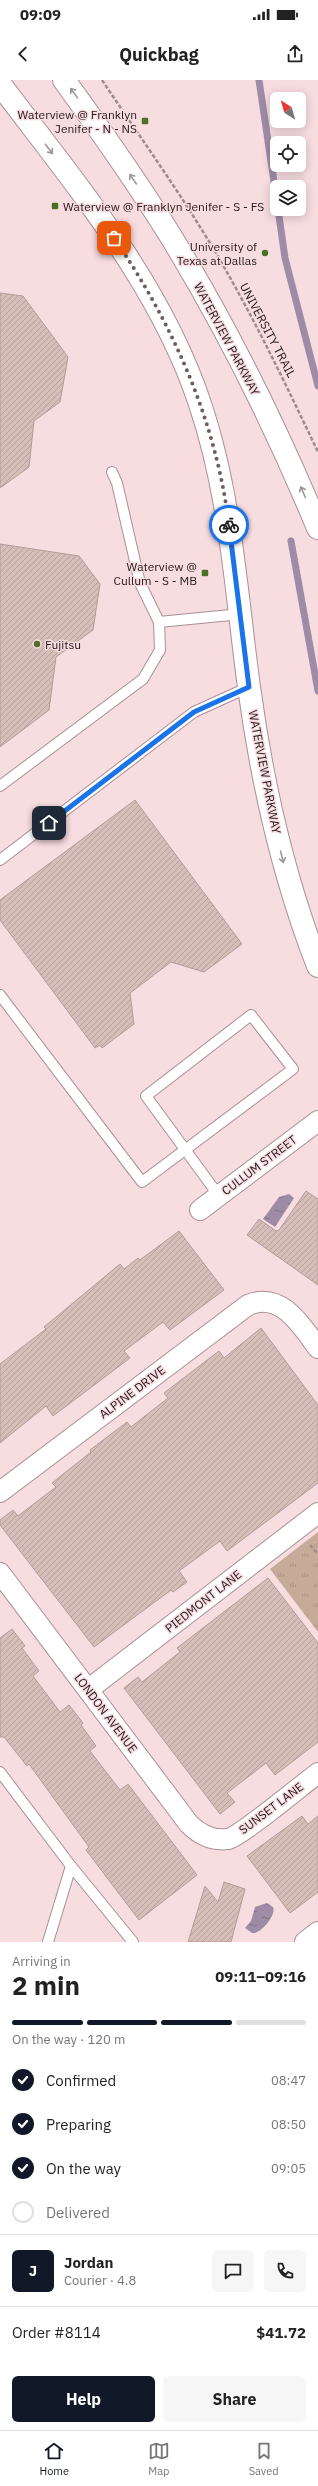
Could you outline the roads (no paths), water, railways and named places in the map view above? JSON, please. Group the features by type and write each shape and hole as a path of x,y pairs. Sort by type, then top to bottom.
{"main road":[{"name":"WATERVIEW PARKWAY","path":"64,80 170,235 227,336 272,424 318,528"},
{"name":"WATERVIEW PARKWAY","path":"0,84 97,213 131,262 154,300 181,354 200,402 215,453 227,508 249,687 274,824 290,889 318,966"}],"street":[{"name":"CULLUM STREET","path":"200,1210 318,1121"},
{"name":"ALPINE DRIVE","path":"0,1492 242,1309 256,1302 276,1304 293,1315 318,1348"},
{"name":"PIEDMONT LANE","path":"88,1689 318,1513"},
{"name":"LONDON AVENUE","path":"0,1573 189,1824 198,1833 221,1839"},
{"name":"SUNSET LANE","path":"221,1839 230,1838 239,1833 318,1773"},
{"path":"305,1942 318,1932"}],"lane":[{"path":"0,786 143,679 160,650 158,622 140,583 117,483 112,472"},
{"path":"158,622 241,614"},
{"path":"0,860 194,712 249,687"},
{"path":"0,995 142,1182 185,1150 293,1069 251,1015 146,1096 185,1150 218,1196"},
{"path":"0,1772 71,1866 133,1942"},
{"path":"48,1942 71,1866"}],"water":[{"path":"289,1194 294,1198 275,1227 263,1219 279,1197"},
{"path":"267,1903 273,1907 273,1915 263,1928 255,1933 252,1933 245,1928 251,1921 255,1907"}],"waterway":[{"path":"259,80 274,180"},
{"path":"279,216 285,258 318,386"},
{"path":"291,541 318,691"}],"place":[{"name":"Waterview @ Franklyn Jenifer - N - NS","path":"145,121"},
{"name":"Waterview @ Franklyn Jenifer - S - FS","path":"55,206"},
{"name":"University of Texas at Dallas","path":"265,253"},
{"name":"Waterview @ Cullum - S - MB","path":"205,573"},
{"name":"Fujitsu","path":"37,644"}]}
